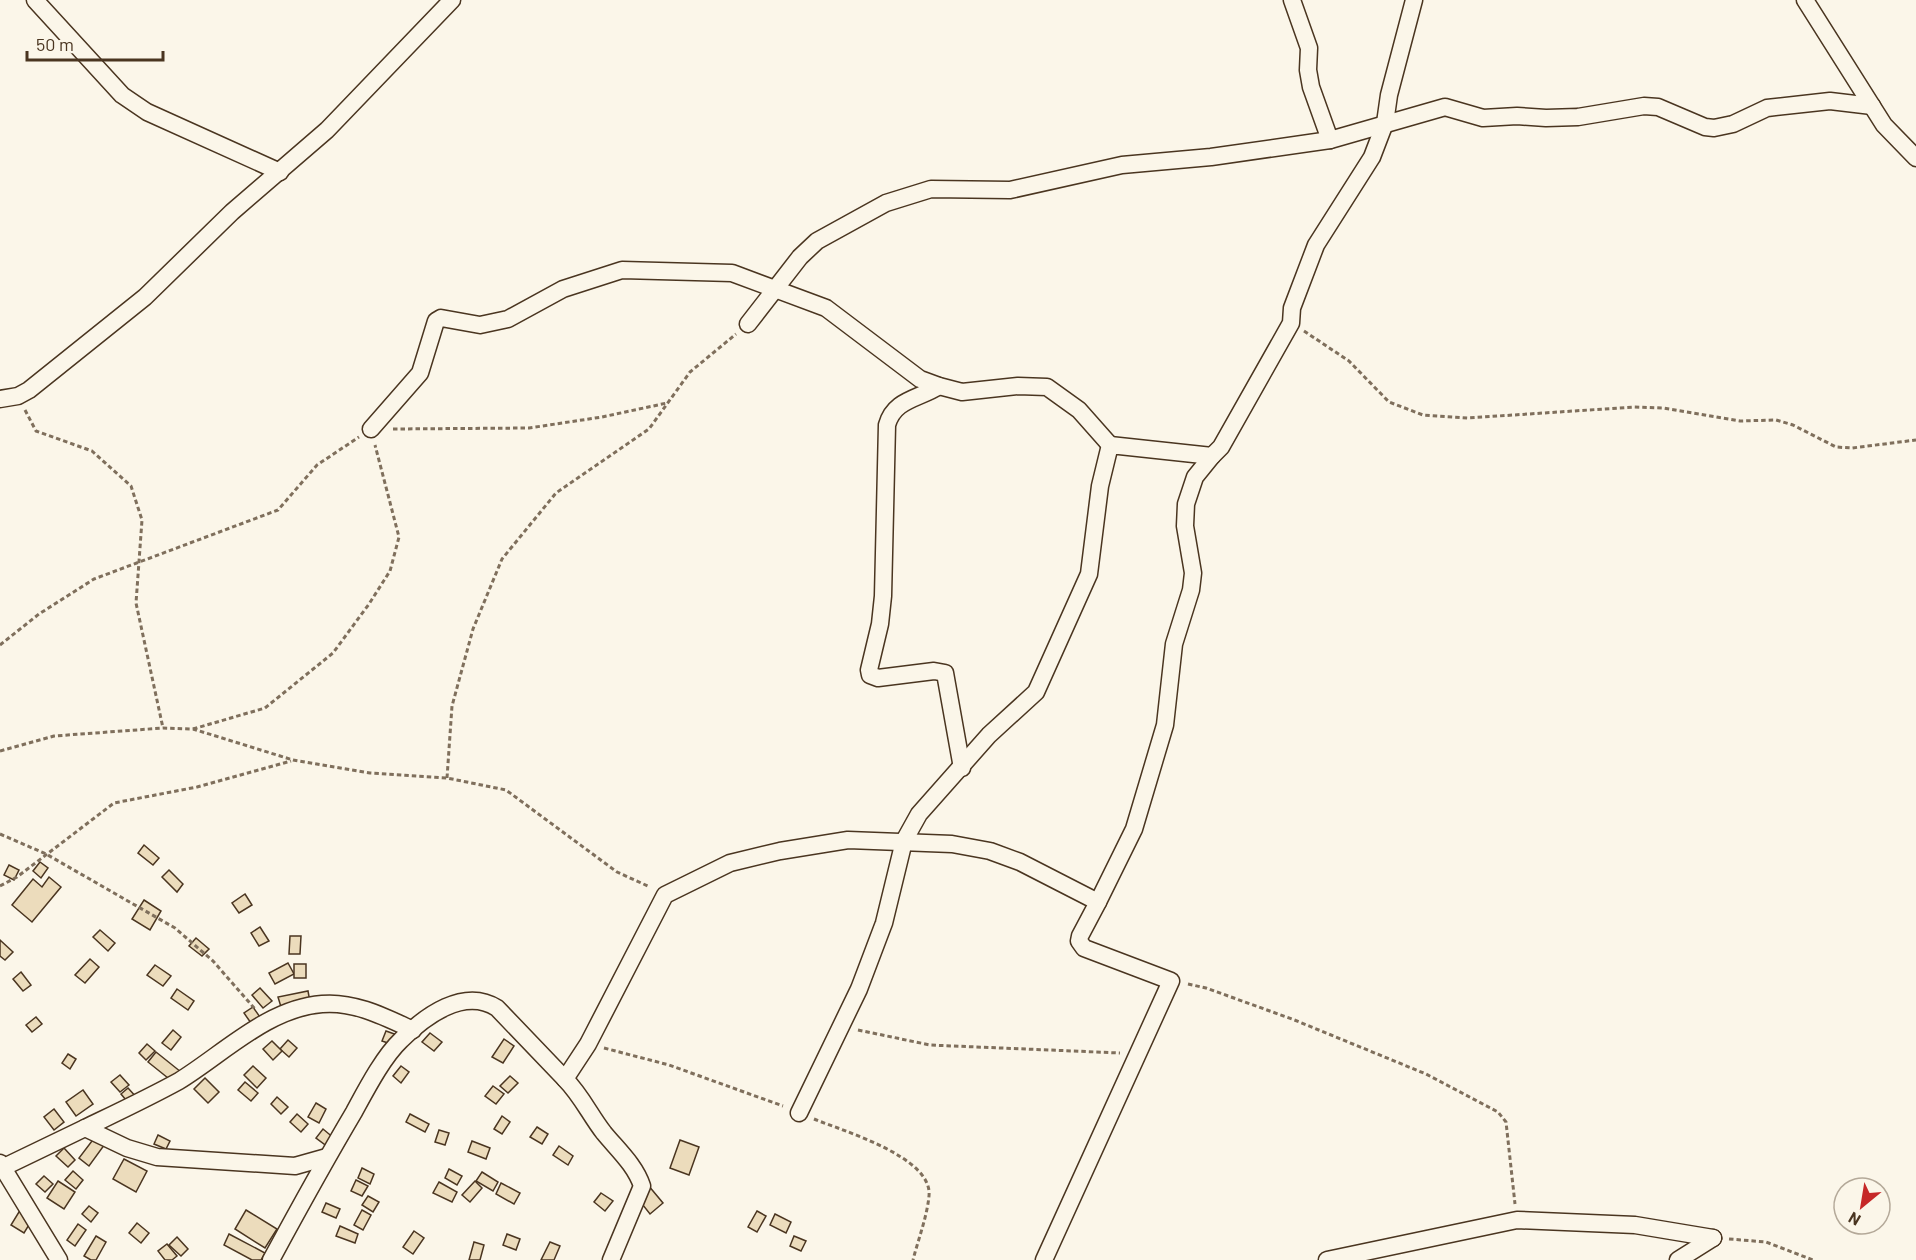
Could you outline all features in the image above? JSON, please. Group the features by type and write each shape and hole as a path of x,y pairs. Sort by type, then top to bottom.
{"street":[{"path":"35,0 131,101 170,125 280,172"},
{"path":"0,399 18,396 29,390 145,297 232,212 356,103 452,0"},
{"path":"1292,0 1309,48 1308,70 1311,87 1330,140"},
{"path":"1044,1260 1171,981 1081,945 1080,936 1134,829 1166,725 1174,644 1191,590 1193,573 1185,526 1186,504 1195,477 1227,437 1291,322 1292,308 1316,245 1372,157 1385,123 1389,95 1414,0"},
{"path":"1805,0 1884,125 1916,158"},
{"path":"748,324 800,257 817,241 844,224 901,197 931,189 1010,190 1122,165 1212,157 1330,140 1445,107 1483,118 1516,116 1545,118 1578,117 1644,106 1658,107 1705,128 1714,128 1733,124 1767,108 1830,101 1872,106"},
{"path":"370,429 408,390 420,373 436,321 441,318 480,325 508,319 563,289 609,272 622,270 732,273 826,308 920,379 962,392 1018,386 1047,387 1079,410 1110,445 1212,456"},
{"path":"939,386 924,397 906,400 894,409 886,424 882,596 880,624 869,670 870,675 878,678 934,671 945,673 962,768"},
{"path":"799,1113 842,1027 884,923 904,841 919,814 989,735 1036,692 1089,574 1100,486 1110,445"},
{"path":"565,1080 588,1044 665,895 730,863 780,851 848,840 952,844 990,851 1050,876 1098,902"},
{"path":"272,1260 327,1157 366,1090 399,1041 438,1011 464,1000 485,1000 497,1008 578,1092 603,1132 628,1159 642,1186 611,1260"},
{"path":"59,1260 1,1165 85,1128 180,1080 281,1014 324,1003 358,1007 413,1030"},
{"path":"85,1128 127,1148 157,1157 295,1166 327,1157"},
{"path":"1327,1260 1362,1256 1517,1220 1635,1225 1713,1238"},
{"path":"1678,1260 1713,1238"}],"path":[{"path":"1291,322 1349,361 1389,402 1423,415 1468,418 1634,407 1663,408 1740,421 1776,420 1793,425 1836,447 1852,448 1916,440"},
{"path":"447,778 452,706 473,629 502,559 556,493 649,429 690,372 748,324"},
{"path":"18,396 36,431 92,451 131,486 142,520 136,603 164,728"},
{"path":"0,645 39,614 94,579 278,510 317,465 370,429 529,428 602,417 668,403"},
{"path":"193,729 265,708 333,653 390,571 399,537 370,429"},
{"path":"0,751 54,736 164,728 193,729 293,760 370,773 447,778 506,790 617,872 665,895"},
{"path":"0,886 114,803 197,787 293,760"},
{"path":"0,834 46,854 175,928 213,961 269,1022"},
{"path":"1171,981 1206,988 1292,1019 1426,1074 1498,1112 1506,1122 1517,1220"},
{"path":"842,1027 930,1045 1136,1054"},
{"path":"1713,1238 1766,1242 1813,1260"}],"building":[{"path":"144,845 159,858 153,865 138,853"},
{"path":"40,862 48,868 41,878 33,871"},
{"path":"9,865 19,870 14,880 4,875"},
{"path":"169,870 183,884 177,892 162,877"},
{"path":"49,877 61,887 32,922 12,905 33,879 42,887"},
{"path":"245,894 252,905 239,913 232,903"},
{"path":"144,900 161,911 150,930 132,919"},
{"path":"260,927 269,941 259,946 251,933"},
{"path":"100,930 115,943 108,951 93,937"},
{"path":"290,936 301,936 300,954 289,954"},
{"path":"196,938 209,949 202,956 189,946"},
{"path":"0,940 13,952 5,960 0,956"},
{"path":"90,959 99,967 85,983 75,975"},
{"path":"288,963 294,974 275,984 269,973"},
{"path":"294,964 306,964 306,978 294,978"},
{"path":"155,965 171,976 163,986 147,975"},
{"path":"21,972 31,985 23,991 13,979"},
{"path":"260,988 272,1001 263,1008 252,995"},
{"path":"177,989 194,1001 188,1010 171,998"},
{"path":"308,991 310,1002 281,1007 278,997"},
{"path":"253,1007 262,1020 253,1026 244,1013"},
{"path":"36,1017 42,1024 32,1032 26,1025"},
{"path":"173,1030 181,1037 171,1050 162,1043"},
{"path":"386,1031 400,1036 397,1046 382,1041"},
{"path":"430,1033 442,1042 434,1051 422,1042"},
{"path":"504,1039 514,1046 503,1063 492,1057"},
{"path":"288,1040 297,1048 289,1057 280,1049"},
{"path":"272,1041 282,1051 273,1060 263,1049"},
{"path":"147,1044 155,1051 146,1060 139,1053"},
{"path":"156,1052 181,1072 173,1082 148,1062"},
{"path":"68,1054 76,1059 70,1069 62,1063"},
{"path":"253,1066 266,1078 257,1088 244,1075"},
{"path":"401,1066 409,1072 401,1083 393,1076"},
{"path":"120,1075 129,1085 120,1092 111,1082"},
{"path":"510,1076 518,1083 508,1093 500,1086"},
{"path":"205,1078 219,1092 208,1103 194,1089"},
{"path":"245,1082 258,1093 251,1101 238,1090"},
{"path":"493,1086 504,1094 496,1104 485,1096"},
{"path":"128,1088 138,1099 131,1106 121,1094"},
{"path":"83,1090 93,1104 76,1116 66,1102"},
{"path":"277,1097 288,1107 281,1114 271,1104"},
{"path":"316,1103 326,1109 319,1123 308,1117"},
{"path":"54,1109 64,1122 54,1130 44,1117"},
{"path":"297,1114 308,1124 301,1132 290,1122"},
{"path":"410,1114 429,1124 425,1132 406,1122"},
{"path":"502,1116 510,1122 502,1134 494,1129"},
{"path":"537,1127 548,1134 542,1144 530,1137"},
{"path":"323,1129 335,1139 328,1147 316,1138"},
{"path":"439,1130 449,1133 445,1145 435,1142"},
{"path":"158,1135 170,1141 166,1149 154,1144"},
{"path":"95,1137 105,1144 89,1166 79,1158"},
{"path":"680,1140 699,1147 689,1175 670,1168"},
{"path":"472,1141 490,1148 486,1159 468,1152"},
{"path":"559,1146 573,1156 568,1165 553,1155"},
{"path":"64,1148 75,1160 68,1167 56,1156"},
{"path":"124,1159 147,1171 136,1192 113,1179"},
{"path":"362,1168 374,1174 370,1184 358,1178"},
{"path":"449,1169 462,1176 457,1185 445,1178"},
{"path":"73,1171 83,1180 76,1189 65,1180"},
{"path":"482,1172 498,1182 493,1191 476,1181"},
{"path":"44,1176 53,1184 45,1192 36,1184"},
{"path":"356,1180 368,1186 362,1196 351,1191"},
{"path":"58,1181 75,1192 64,1209 47,1198"},
{"path":"475,1181 482,1188 470,1202 462,1195"},
{"path":"439,1182 457,1192 452,1202 433,1193"},
{"path":"501,1183 520,1193 514,1204 496,1194"},
{"path":"648,1185 663,1203 650,1214 635,1195"},
{"path":"601,1193 613,1201 605,1211 594,1202"},
{"path":"368,1196 379,1202 373,1212 362,1205"},
{"path":"326,1203 340,1209 336,1218 322,1212"},
{"path":"89,1206 98,1213 91,1222 82,1214"},
{"path":"22,1207 35,1215 24,1233 11,1225"},
{"path":"246,1210 277,1229 265,1248 235,1229"},
{"path":"362,1210 371,1215 363,1230 354,1225"},
{"path":"757,1211 766,1216 757,1232 748,1227"},
{"path":"775,1214 791,1222 786,1233 770,1225"},
{"path":"137,1223 149,1233 141,1243 129,1233"},
{"path":"78,1224 86,1230 75,1246 67,1240"},
{"path":"340,1226 358,1234 355,1243 336,1236"},
{"path":"414,1231 424,1238 413,1254 403,1247"},
{"path":"229,1234 265,1253 261,1260 252,1260 224,1245"},
{"path":"507,1234 520,1239 516,1250 503,1245"},
{"path":"96,1236 106,1242 96,1260 91,1260 84,1256"},
{"path":"794,1236 806,1241 801,1251 790,1246"},
{"path":"177,1237 188,1249 181,1256 169,1245"},
{"path":"474,1242 484,1245 480,1260 469,1260"},
{"path":"550,1242 560,1246 554,1260 541,1260"},
{"path":"167,1244 177,1256 172,1260 165,1260 158,1251"}]}
